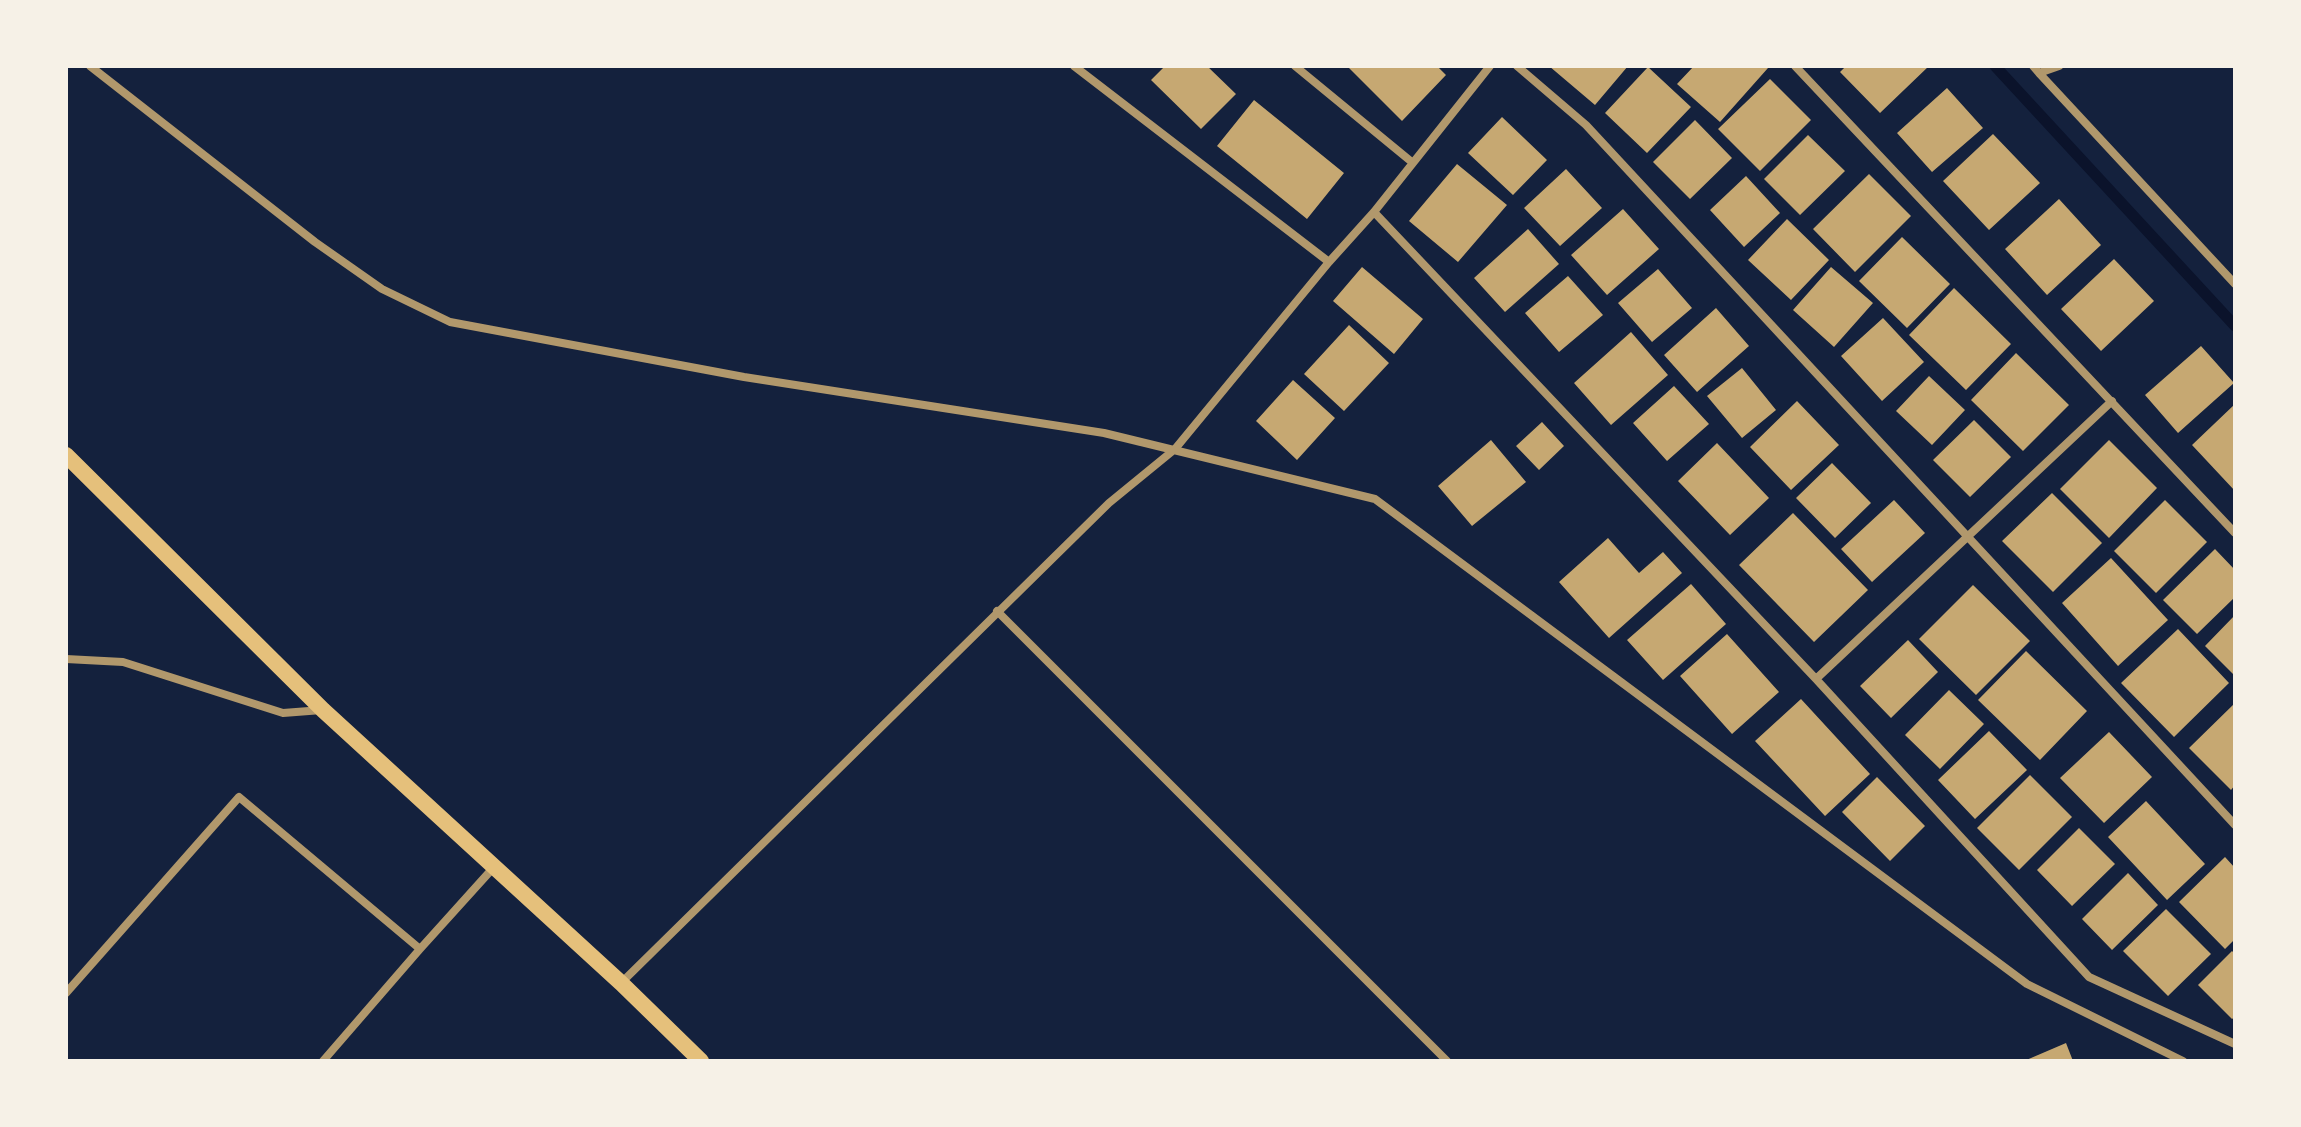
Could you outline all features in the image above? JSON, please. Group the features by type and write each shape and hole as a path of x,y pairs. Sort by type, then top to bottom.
{"main road":[{"path":"66,455 323,710 621,983 701,1061"}],"street":[{"path":"90,66 315,242 382,289 450,322 744,377 1104,433 1375,499 2027,984 2183,1061"},
{"path":"1074,66 1329,262"},
{"path":"1295,66 1413,163"},
{"path":"621,983 1109,503 1175,449 1374,212 1490,66"},
{"path":"1517,66 1586,125 2235,825"},
{"path":"1795,66 2235,533"},
{"path":"2036,69 2059,66"},
{"path":"2036,69 2235,284"},
{"path":"1374,212 1816,679 2089,977 2235,1044"},
{"path":"1816,679 2112,401"},
{"path":"997,611 1447,1061"},
{"path":"66,659 123,662 283,713 323,710"},
{"path":"66,993 239,797 420,949"},
{"path":"323,1061 494,867"}],"building":[{"path":"1165,66 1207,66 1236,94 1201,129 1151,80"},
{"path":"1347,66 1437,66 1446,75 1402,121"},
{"path":"1549,66 1628,66 1595,105"},
{"path":"1694,66 1768,68 1720,122 1677,84"},
{"path":"1846,66 1929,66 1880,113 1840,72"},
{"path":"1648,67 1691,107 1647,153 1605,113"},
{"path":"1770,79 1811,120 1760,171 1718,129"},
{"path":"1947,88 1983,128 1932,172 1897,133"},
{"path":"1254,100 1344,173 1307,219 1217,146"},
{"path":"1502,117 1547,160 1513,195 1468,153"},
{"path":"1695,120 1732,158 1690,199 1653,162"},
{"path":"1993,134 2040,183 1989,230 1943,181"},
{"path":"1808,135 1845,171 1800,215 1764,179"},
{"path":"1457,164 1507,205 1458,262 1409,221"},
{"path":"1566,169 1602,208 1560,246 1524,208"},
{"path":"1869,174 1911,216 1855,272 1813,229"},
{"path":"1746,176 1780,213 1744,247 1710,210"},
{"path":"2059,199 2101,245 2047,295 2005,249"},
{"path":"1623,209 1659,249 1607,295 1571,255"},
{"path":"1787,219 1829,260 1791,300 1748,260"},
{"path":"1528,229 1559,264 1505,312 1474,278"},
{"path":"1902,237 1950,284 1907,328 1859,281"},
{"path":"2114,259 2154,301 2101,351 2061,309"},
{"path":"1362,267 1423,319 1394,354 1333,301"},
{"path":"1831,267 1873,303 1834,347 1793,310"},
{"path":"1658,269 1692,308 1652,342 1618,303"},
{"path":"1568,276 1603,315 1559,352 1525,313"},
{"path":"1954,288 2011,344 1966,390 1909,335"},
{"path":"1716,308 1749,346 1697,392 1664,355"},
{"path":"1883,318 1924,362 1882,401 1841,356"},
{"path":"1349,325 1389,363 1344,411 1304,374"},
{"path":"1631,332 1668,375 1611,425 1574,383"},
{"path":"2201,346 2234,383 2178,433 2145,395"},
{"path":"2016,353 2069,405 2023,451 1971,400"},
{"path":"1742,368 1776,410 1742,438 1707,396"},
{"path":"1929,376 1965,410 1932,445 1896,411"},
{"path":"1293,380 1335,418 1297,460 1256,421"},
{"path":"1674,386 1709,424 1667,461 1633,423"},
{"path":"1797,401 1839,445 1791,490 1750,447"},
{"path":"2235,404 2235,491 2192,445"},
{"path":"1974,420 2011,457 1970,497 1933,460"},
{"path":"1542,422 1564,446 1539,470 1516,446"},
{"path":"1491,440 1526,482 1472,526 1438,486"},
{"path":"2109,440 2157,488 2109,538 2060,489"},
{"path":"1717,443 1769,498 1730,535 1678,481"},
{"path":"1832,463 1871,503 1835,538 1796,498"},
{"path":"2052,493 2102,543 2053,592 2002,541"},
{"path":"1894,500 1925,533 1872,582 1841,549"},
{"path":"2165,500 2207,542 2156,593 2114,551"},
{"path":"1793,513 1868,590 1814,642 1739,565"},
{"path":"1608,538 1639,573 1663,552 1682,573 1609,638 1559,582"},
{"path":"2215,549 2235,570 2235,597 2197,634 2163,600"},
{"path":"2111,558 2168,620 2118,666 2062,603"},
{"path":"1691,584 1726,624 1663,680 1627,640"},
{"path":"1973,585 2030,641 1976,695 1919,639"},
{"path":"2235,615 2235,676 2205,646"},
{"path":"2178,629 2229,683 2174,737 2121,683"},
{"path":"1727,634 1779,692 1732,734 1680,676"},
{"path":"1908,640 1938,672 1891,718 1860,686"},
{"path":"2026,651 2087,711 2040,760 1978,700"},
{"path":"1949,690 1984,724 1940,769 1905,735"},
{"path":"1801,699 1870,774 1825,816 1755,741"},
{"path":"2235,703 2235,785 2231,790 2189,748"},
{"path":"1989,731 2027,770 1975,819 1938,780"},
{"path":"2109,732 2152,777 2104,823 2060,778"},
{"path":"2030,775 2072,817 2019,870 1977,828"},
{"path":"1877,777 1925,826 1890,861 1842,812"},
{"path":"2146,801 2205,864 2167,900 2108,837"},
{"path":"2079,828 2115,864 2072,906 2037,870"},
{"path":"2225,857 2235,868 2235,939 2225,949 2179,902"},
{"path":"2128,873 2158,905 2112,950 2082,919"},
{"path":"2166,909 2211,954 2168,996 2123,951"},
{"path":"2232,951 2235,954 2235,1017 2232,1019 2198,985"},
{"path":"2066,1043 2073,1061 2024,1061"}],"waterway":[{"path":"1995,66 2235,326"}]}
